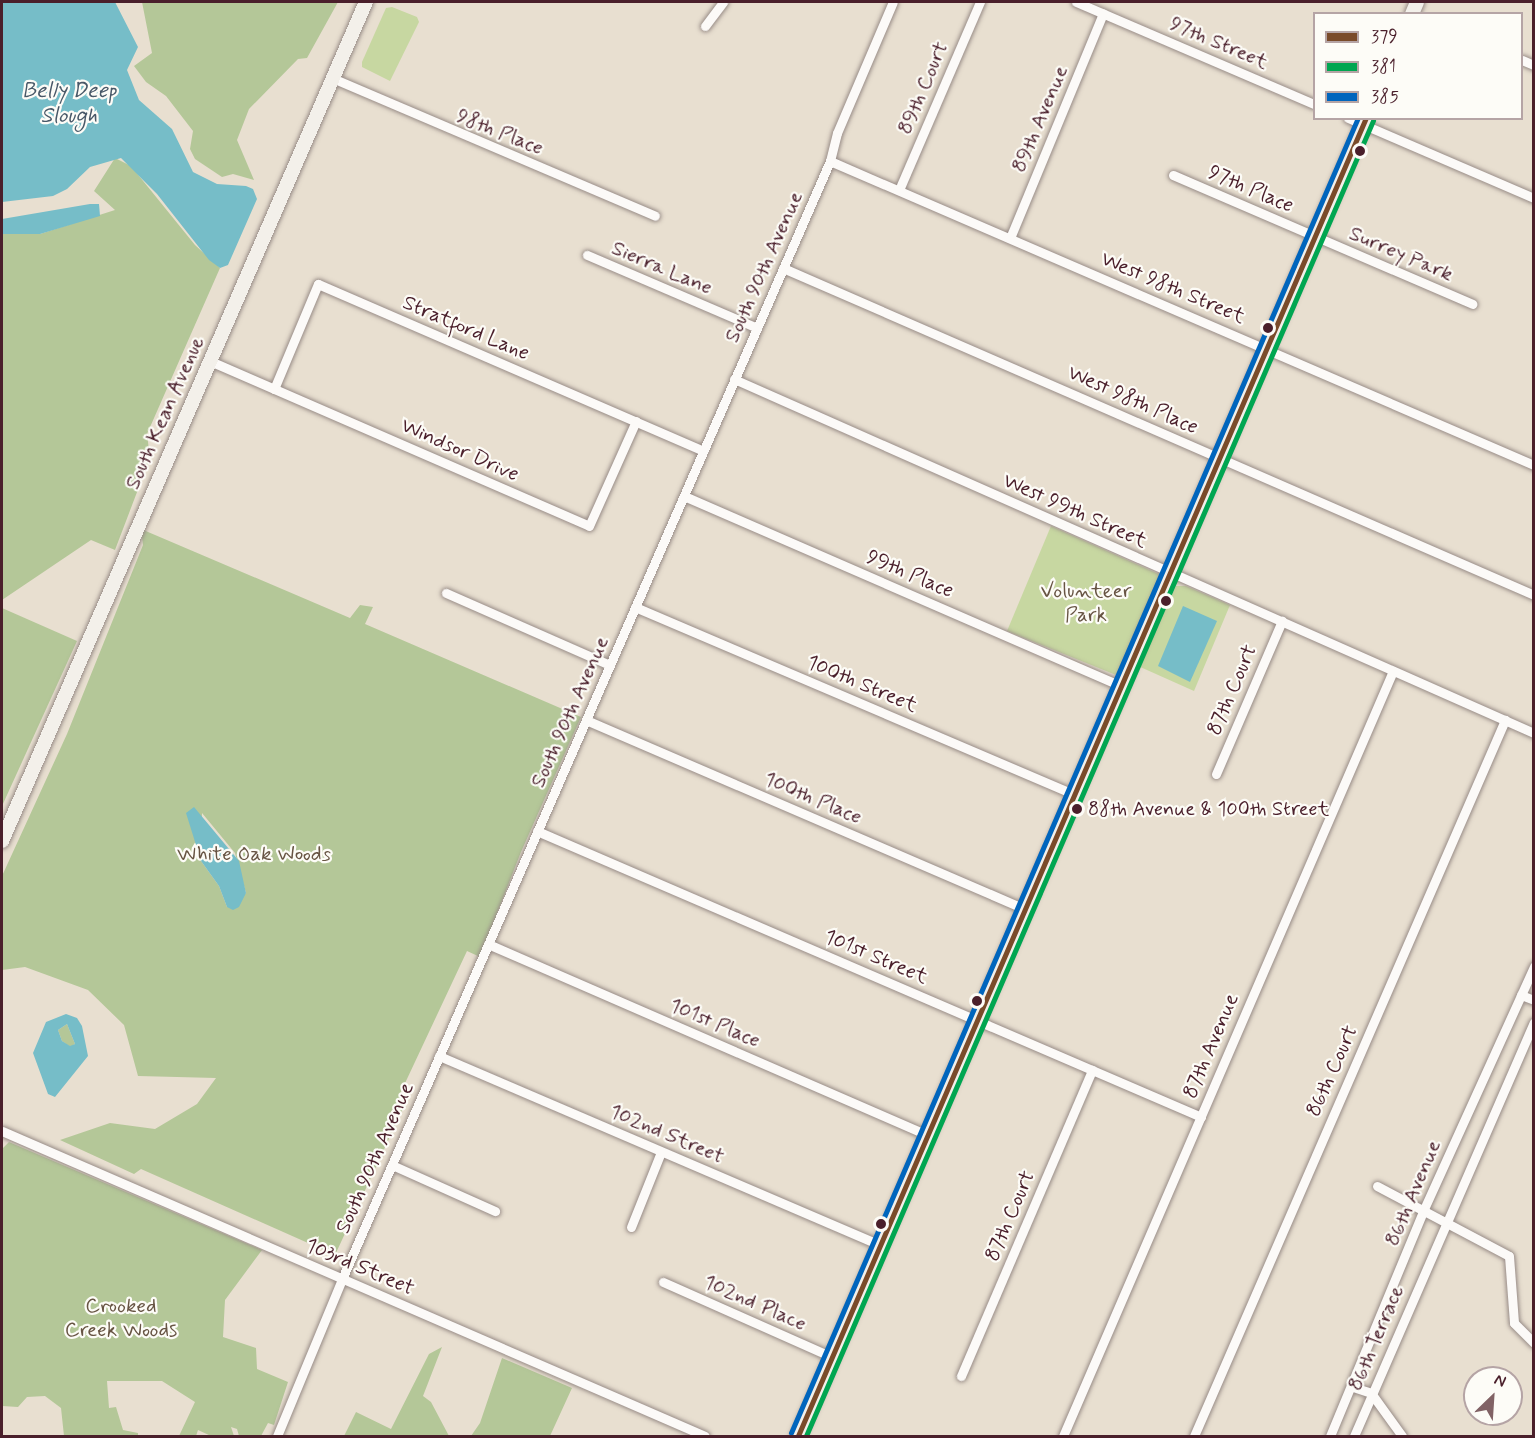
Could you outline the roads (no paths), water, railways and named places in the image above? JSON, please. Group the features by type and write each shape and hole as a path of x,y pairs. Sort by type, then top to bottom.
{"street":[{"name":"South Kean Avenue","path":"2,841 366,2"},
{"path":"705,26 723,2"},
{"name":"South 90th Avenue","path":"277,1437 342,1279 830,161 837,133 893,2"},
{"name":"89th Court","path":"899,190 980,2"},
{"name":"97th Street","path":"1076,2 1313,104"},
{"name":"89th Avenue","path":"1010,238 1103,13"},
{"name":"98th Place","path":"332,78 655,216"},
{"path":"798,1437 1365,122 1533,198"},
{"name":"West 98th Street","path":"830,161 1267,348 1533,465"},
{"name":"97th Place","path":"1173,176 1316,236"},
{"name":"Surrey Park","path":"1316,236 1473,304"},
{"name":"Sierra Lane","path":"587,255 757,328"},
{"name":"West 98th Place","path":"783,268 1533,595"},
{"name":"Stratford Lane","path":"274,390 318,284 703,451"},
{"name":"Windsor Drive","path":"210,361 589,526 636,421"},
{"name":"West 99th Street","path":"735,379 1533,734"},
{"name":"99th Place","path":"684,496 1122,686"},
{"path":"446,593 610,665"},
{"name":"100th Street","path":"635,607 1075,795"},
{"name":"87th Court","path":"1216,774 1282,621"},
{"name":"87th Avenue","path":"1063,1437 1393,671"},
{"name":"100th Place","path":"586,720 1025,909"},
{"name":"86th Court","path":"1194,1437 1505,720"},
{"name":"101st Street","path":"537,831 1201,1117"},
{"name":"101st Place","path":"488,944 928,1135"},
{"name":"86th Avenue","path":"1330,1437 1353,1387 1424,1209 1533,966"},
{"path":"1521,995 1533,1000"},
{"name":"86th Terrace","path":"1354,1437 1371,1393 1533,1023"},
{"name":"102nd Street","path":"439,1056 881,1245"},
{"name":"87th Court","path":"961,1376 1092,1070"},
{"name":"103rd Street","path":"2,1131 705,1437"},
{"path":"632,1227 662,1152"},
{"path":"392,1165 495,1211"},
{"path":"1377,1186 1509,1256 1514,1323 1533,1343"},
{"name":"102nd Place","path":"663,1282 832,1357"},
{"path":"1353,1387 1371,1393 1402,1437"}],"water":[{"name":"Belly Deep Slough","path":"2,2 115,2 138,47 127,70 139,100 172,129 193,172 217,184 246,186 253,189 257,199 228,265 220,268 209,260 157,194 121,158 90,167 67,189 53,196 2,202"},
{"path":"99,204 100,216 40,234 2,234 2,219"},
{"path":"1183,606 1217,621 1190,682 1158,666"},
{"path":"194,807 239,861 246,893 239,907 233,910 227,907 219,886 201,861 186,813"},
{"path":"66,1014 77,1018 82,1026 88,1056 55,1097 48,1094 33,1053 46,1022","holes":["67,1024 75,1044 70,1046 62,1041 58,1030"]}],"place":[{"name":"88th Avenue & 100th Street","path":"1077,809"}],"park label":[{"name":"Volunteer Park","path":"1086,603"},
{"name":"White Oak Woods","path":"254,854"},
{"name":"Crooked Creek Woods","path":"121,1318"}]}
